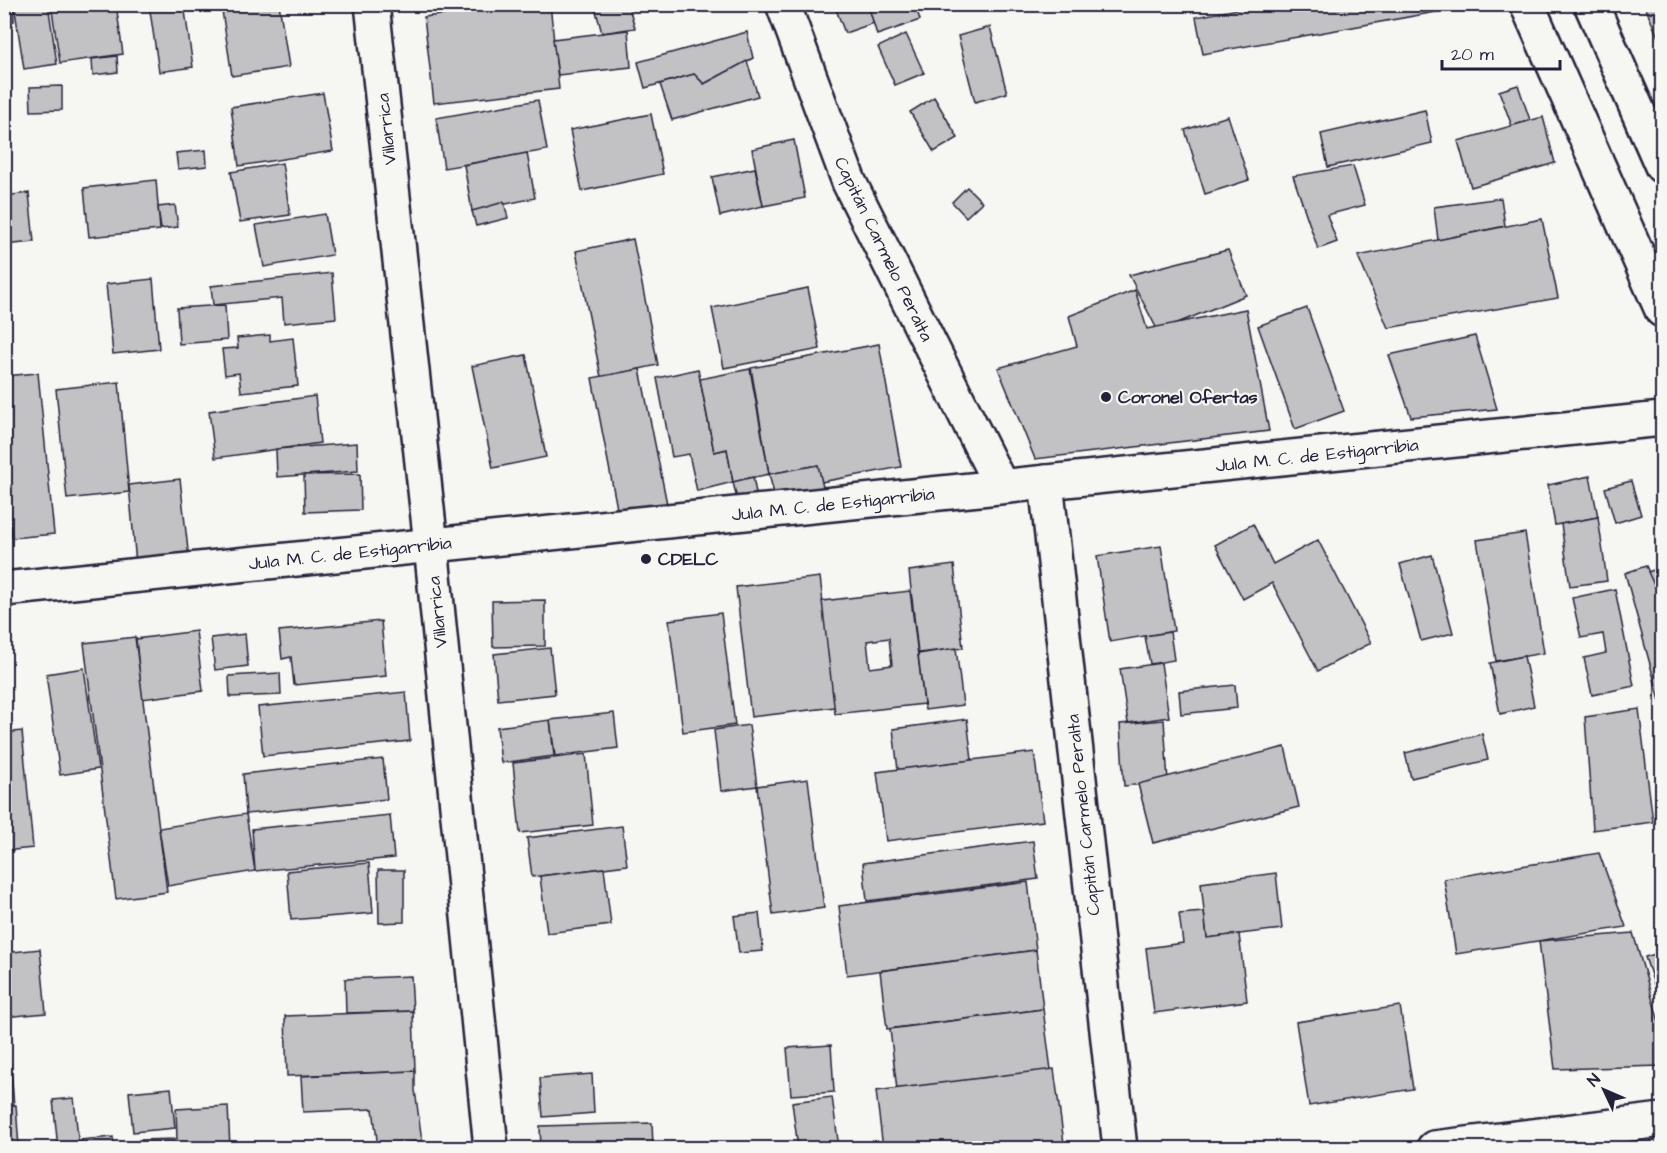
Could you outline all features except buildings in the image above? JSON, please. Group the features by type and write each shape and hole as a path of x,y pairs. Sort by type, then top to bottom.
{"main road":[{"name":"Villarrica","path":"372,4 491,1149"},
{"name":"Capitán Carmelo Peralta","path":"783,4 849,182 1001,486"},
{"path":"1527,4 1662,309"},
{"path":"1591,4 1662,166"},
{"name":"Jula M. C. de Estigarribia","path":"4,589 1662,419"},
{"name":"Capitán Carmelo Peralta","path":"1046,483 1120,1149"},
{"path":"1434,1149 1662,1120"}],"place":[{"name":"Coronel Ofertas","path":"1106,397"},
{"name":"CDELC","path":"646,559"}]}
